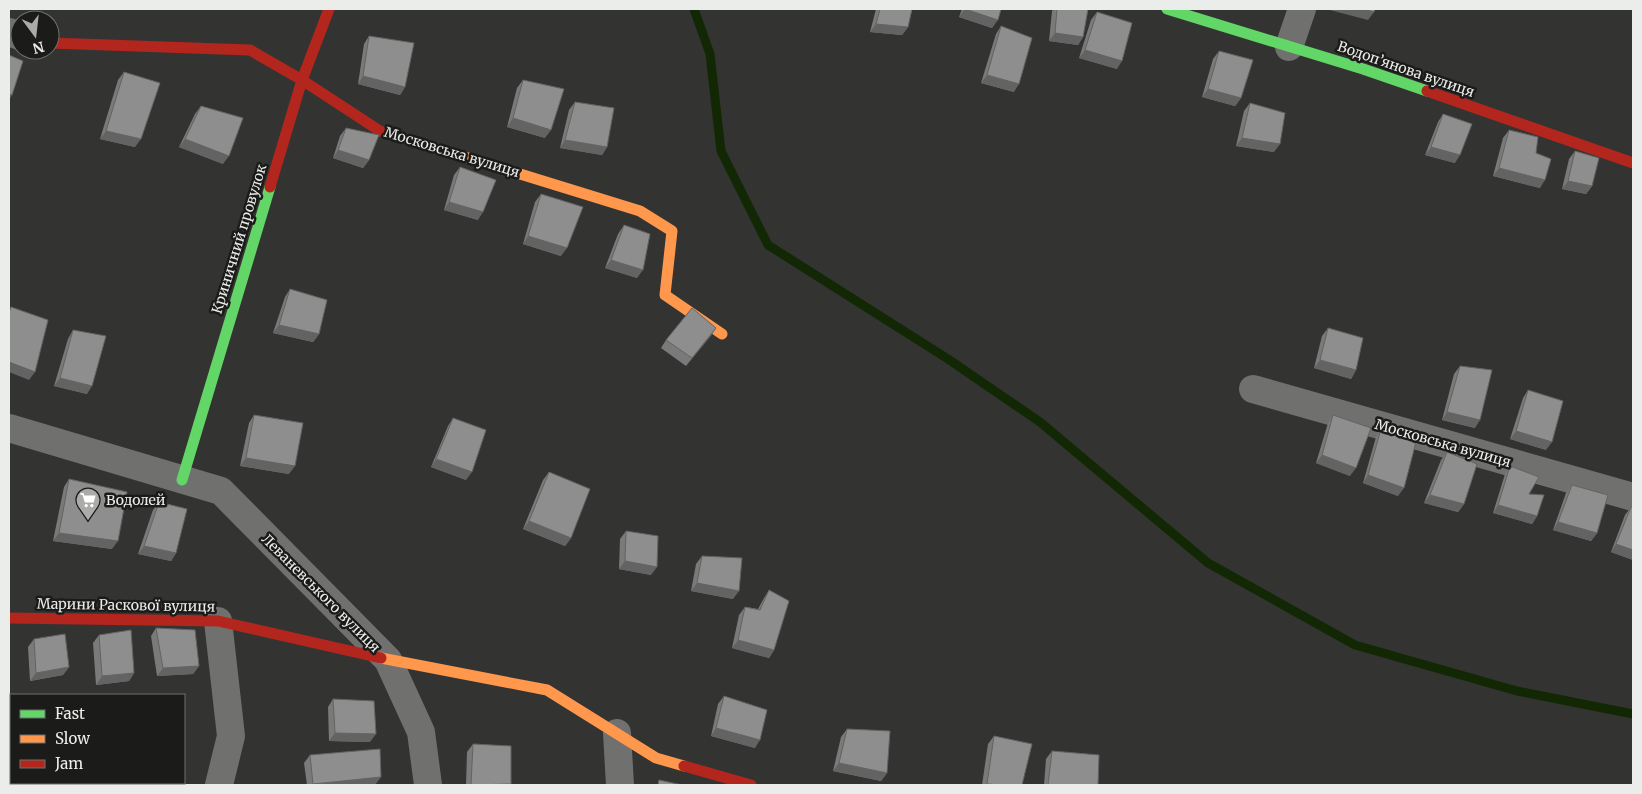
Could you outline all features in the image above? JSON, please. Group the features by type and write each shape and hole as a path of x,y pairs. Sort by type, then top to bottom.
{"street":[{"name":"Криничний провулок","path":"182,480 302,80 329,9"},
{"name":"Водоп’янова вулиця","path":"1167,9 1363,69 1633,163"},
{"path":"1289,47 1302,9"},
{"name":"Московська вулиця","path":"60,43 250,50 302,80 380,131 640,210 672,231 665,295 722,334"},
{"name":"Московська вулиця","path":"1253,389 1633,498"},
{"name":"Леваневського вулиця","path":"9,428 220,491 388,660 547,690 656,758 751,785"},
{"name":"Марини Раскової вулиця","path":"9,618 218,621 388,660"},
{"path":"218,621 232,736 219,785"},
{"path":"388,660 421,732 428,785"},
{"path":"616,733 620,785"}],"building":[{"path":"880,9 912,9 908,27 876,24"},
{"path":"965,9 1001,9 998,20"},
{"path":"1057,9 1088,9 1083,37 1055,33"},
{"path":"1363,9 1375,9 1374,12"},
{"path":"1097,12 1132,23 1122,61 1085,50"},
{"path":"1001,26 1032,38 1019,84 987,75"},
{"path":"369,36 414,43 405,87 363,76"},
{"path":"1219,51 1253,60 1241,98 1208,89"},
{"path":"9,55 10,60 23,61 12,95 9,94"},
{"path":"124,72 160,83 141,139 106,131"},
{"path":"523,80 564,89 551,130 513,118"},
{"path":"575,102 614,108 607,147 565,140"},
{"path":"1250,103 1285,113 1280,144 1242,138"},
{"path":"201,106 243,118 229,156 185,139"},
{"path":"1443,114 1472,124 1460,155 1431,147"},
{"path":"346,128 379,135 369,160 338,150"},
{"path":"1509,130 1538,137 1536,153 1551,159 1545,180 1499,168"},
{"path":"1575,151 1599,158 1592,186 1568,181"},
{"path":"460,167 496,180 483,212 449,202"},
{"path":"541,194 583,207 567,248 528,236"},
{"path":"624,225 650,234 643,270 611,260"},
{"path":"290,289 327,300 319,334 279,325"},
{"path":"11,307 48,320 35,372 9,362 9,313"},
{"path":"692,308 716,328 692,358 666,340"},
{"path":"1328,328 1363,338 1356,370 1320,360"},
{"path":"73,330 106,336 92,386 60,378"},
{"path":"1460,366 1492,370 1480,420 1447,412"},
{"path":"1528,390 1563,401 1552,442 1516,431"},
{"path":"254,415 303,423 295,466 246,458"},
{"path":"1333,415 1371,428 1356,468 1322,455"},
{"path":"453,418 486,430 472,472 436,459"},
{"path":"1381,429 1416,442 1404,488 1368,475"},
{"path":"1447,452 1477,464 1464,504 1430,495"},
{"path":"1510,466 1539,477 1529,494 1544,495 1537,516 1498,505"},
{"path":"549,472 590,489 571,538 529,521"},
{"name":"Водолей","path":"69,479 127,492 118,541 59,533"},
{"path":"1572,485 1608,495 1597,533 1558,522"},
{"path":"159,502 187,509 176,553 144,546"},
{"path":"1631,507 1633,507 1633,550 1616,544"},
{"path":"626,531 658,536 657,567 625,561"},
{"path":"702,556 742,558 739,591 697,583"},
{"path":"769,590 789,601 774,650 738,640 745,607 760,610"},
{"path":"156,628 195,630 199,666 163,668"},
{"path":"131,630 134,673 102,676 99,635"},
{"path":"65,634 69,667 36,673 34,639"},
{"path":"724,696 767,710 760,740 716,728"},
{"path":"333,699 374,701 376,734 335,733"},
{"path":"847,729 890,731 887,773 839,763"},
{"path":"994,736 1032,744 1022,785 987,784"},
{"path":"473,744 511,746 511,784 471,785"},
{"path":"380,749 381,777 313,784 310,755"},
{"path":"1052,751 1099,755 1098,785 1048,785"},
{"path":"659,780 682,785 658,785"}],"waterway":[{"path":"694,9 710,54 721,151 768,245 948,359 1040,422 1208,563 1355,645 1517,691 1633,714"}],"traffic: fast":[{"path":"1167,9 1363,69 1427,91"},
{"path":"182,480 270,187"}],"traffic: slow":[{"path":"455,154 640,211 672,231 665,295 722,334"},
{"path":"381,658 547,690 656,758 684,766"}],"traffic: jam":[{"path":"270,187 302,80 329,9"},
{"path":"60,43 250,50 302,80 380,131 455,154"},
{"path":"1427,91 1633,163"},
{"path":"9,618 218,621 381,658"},
{"path":"684,766 751,785"}],"place":[{"name":"Водолей","path":"88,521"}]}
